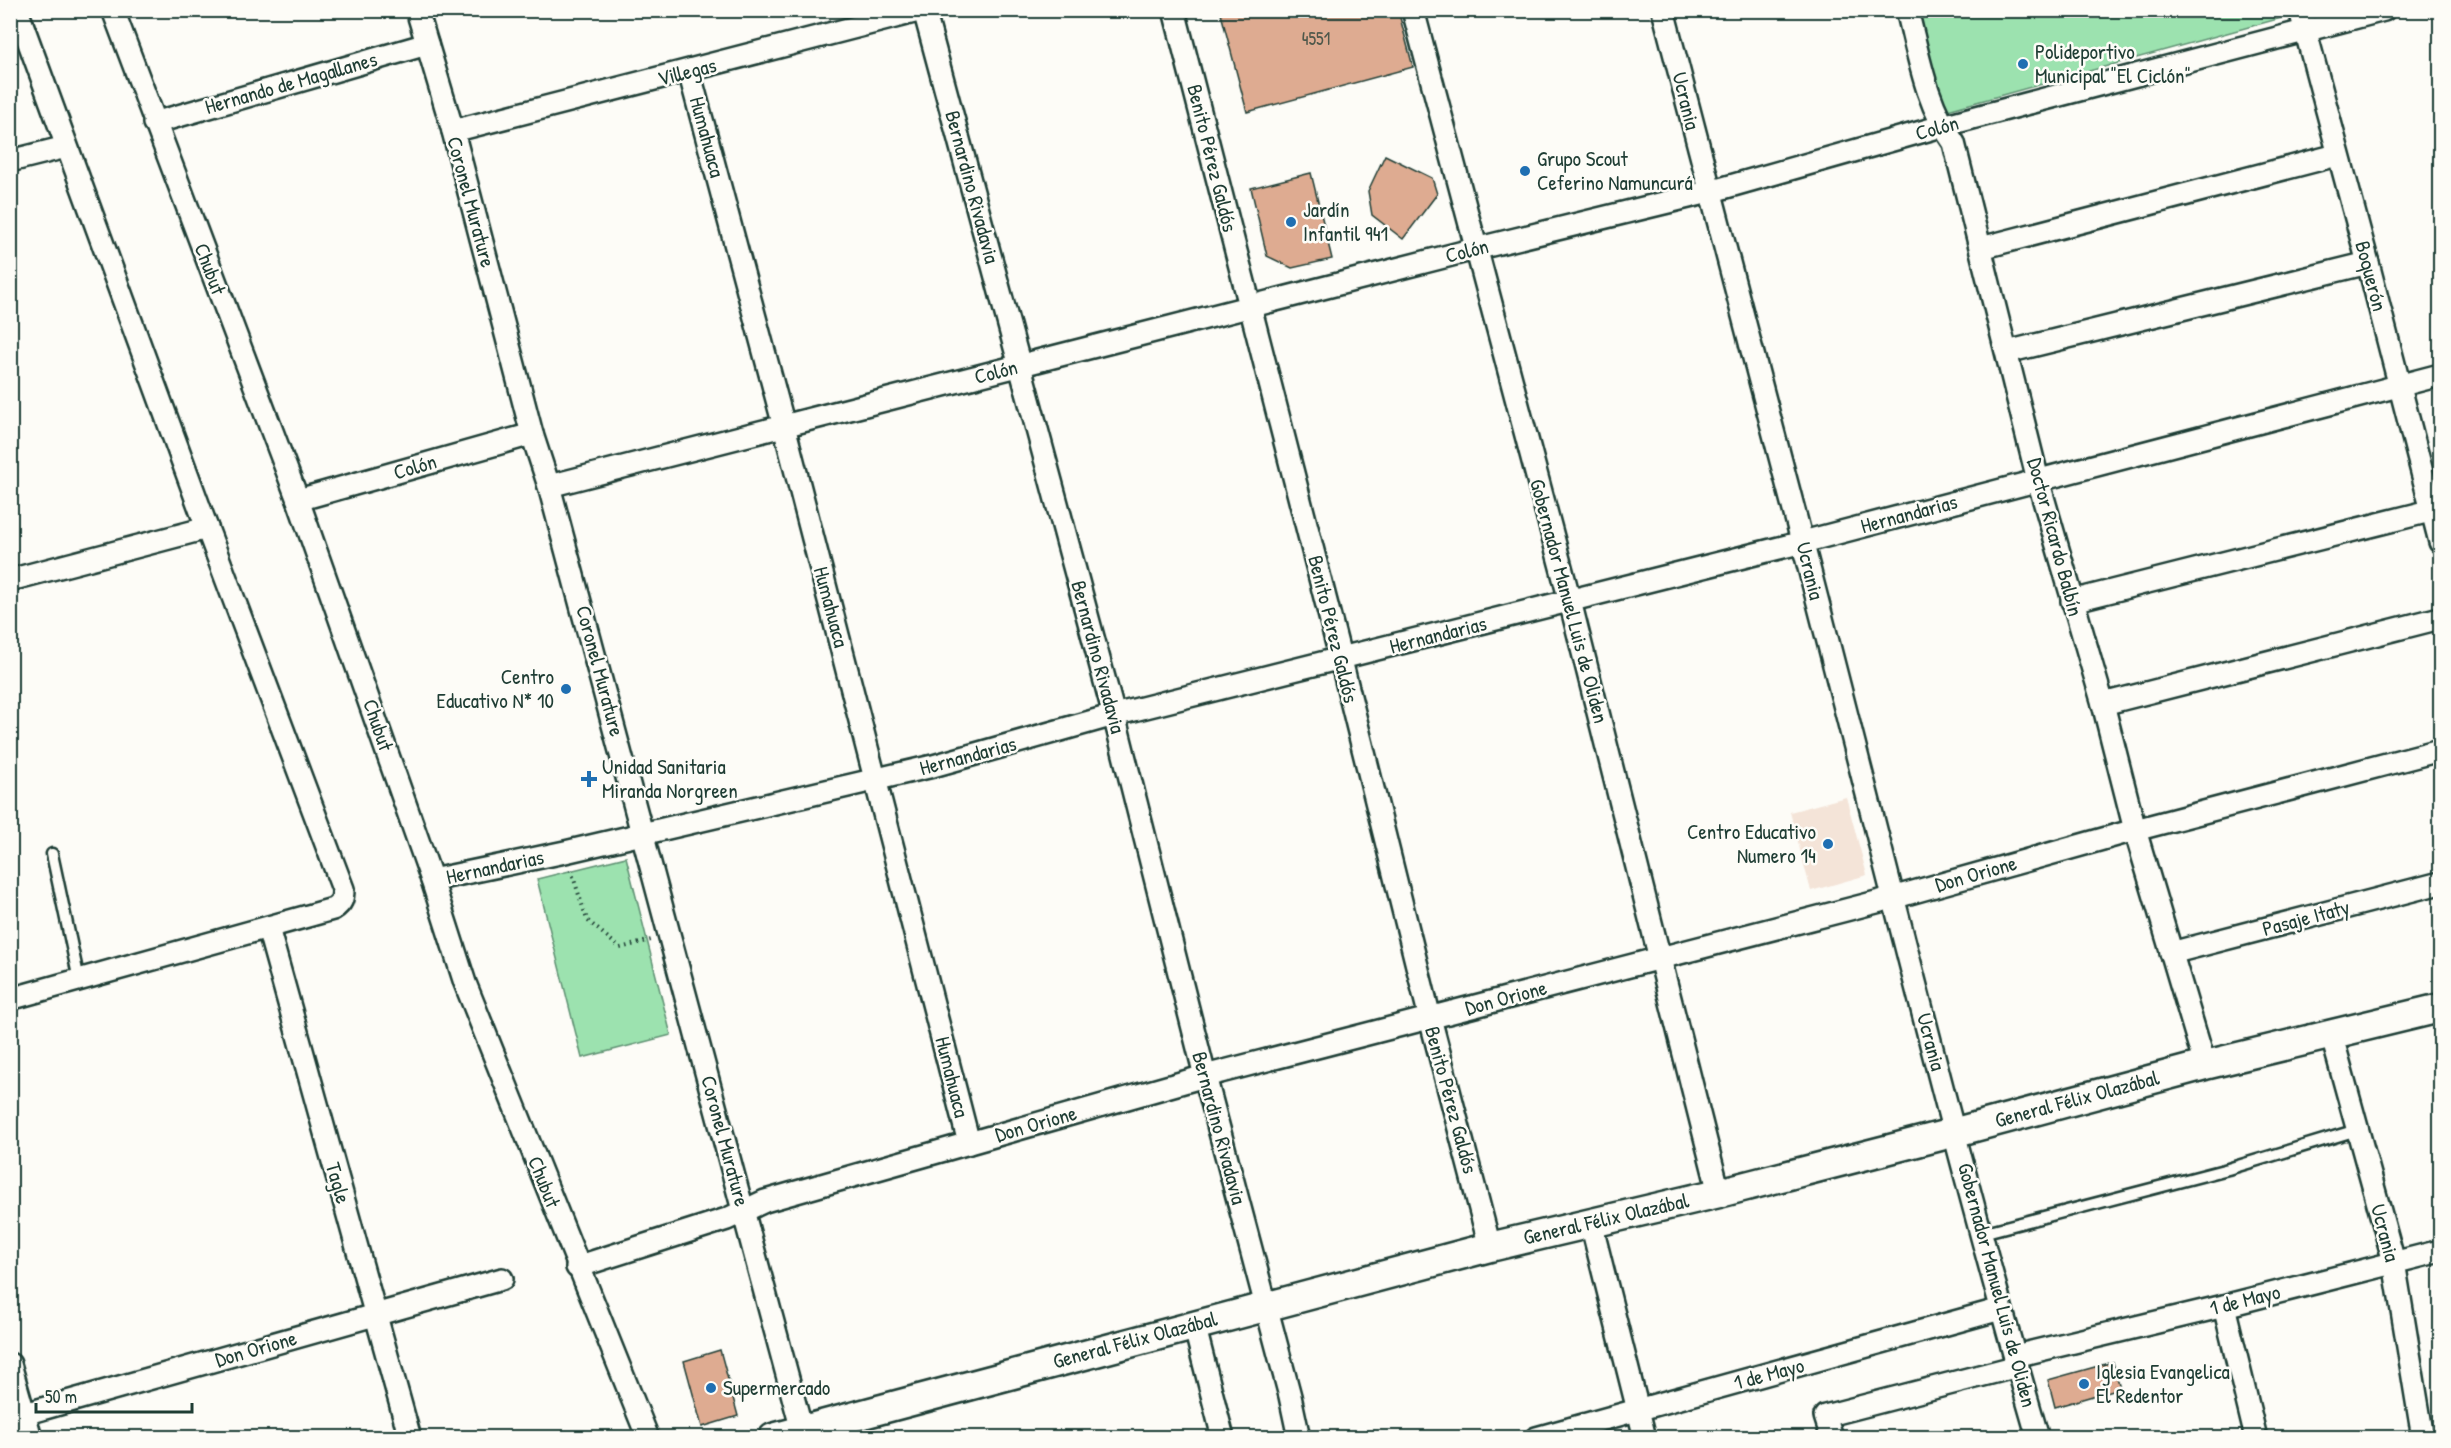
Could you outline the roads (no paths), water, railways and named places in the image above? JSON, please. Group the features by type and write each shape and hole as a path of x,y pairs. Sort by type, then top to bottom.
{"street":[{"path":"10,999 333,909 340,904 343,898 342,889 17,10"},
{"name":"Chubut","path":"113,10 298,500 432,880 465,983 577,1267 648,1437"},
{"name":"Coronel Murature","path":"417,10 453,131 532,434 549,486 644,833 803,1434"},
{"name":"Villegas","path":"453,131 923,10"},
{"name":"Bernardino Rivadavia","path":"923,10 1114,715 1205,1076 1267,1305"},
{"name":"Benito Pérez Galdós","path":"1174,10 1490,1247"},
{"name":"Gobernador Manuel Luis de Oliden","path":"1413,10 1570,601 1719,1192"},
{"name":"Ucrania","path":"1663,10 1803,543 1892,898 1956,1132"},
{"name":"Doctor Ricardo Balbín","path":"1907,10 1931,105 1954,143 2038,480 2103,704 2135,830 2205,1065"},
{"name":"Colón","path":"549,486 1475,249 1709,192 2303,21 2384,10"},
{"name":"Boquerón","path":"2303,21 2337,155 2434,510 2440,542"},
{"name":"Hernando de Magallanes","path":"154,123 427,44"},
{"name":"Humahuaca","path":"689,71 784,426 969,1143"},
{"path":"10,161 66,147"},
{"path":"1981,248 2337,155"},
{"path":"2007,352 2368,263"},
{"name":"Hernandarias","path":"432,880 565,852 933,766 1114,715 1803,543 2440,375"},
{"name":"Colón","path":"298,500 532,434"},
{"path":"2072,601 2434,510"},
{"path":"10,580 207,528"},
{"path":"2103,704 2440,618"},
{"name":"Don Orione","path":"577,1267 727,1219 765,1201 1205,1076 1892,898 2135,830 2440,750"},
{"name":"Pasaje Itaty","path":"2171,953 2440,883"},
{"name":"Tagle","path":"268,928 410,1437"},
{"name":"General Félix Olazábal","path":"773,1437 803,1434 1194,1324 1490,1247 1719,1192 1956,1132 2205,1065 2440,1008"},
{"name":"Ucrania","path":"2331,1033 2394,1262 2423,1437"},
{"name":"Gobernador Manuel Luis de Oliden","path":"1956,1132 2001,1309 2038,1437"},
{"path":"1592,1223 1645,1437"},
{"name":"1 de Mayo","path":"1832,1437 1826,1416 2016,1361 2440,1251"},
{"name":"Don Orione","path":"18,1416 502,1279"},
{"path":"1267,1305 1299,1437"},
{"path":"2224,1306 2256,1437"},
{"name":"1 de Mayo","path":"1536,1437 2001,1309"},
{"path":"1194,1324 1223,1437"},
{"path":"10,1364 18,1416 31,1437"}],"lane":[{"path":"52,854 80,980"},
{"path":"1982,1233 2228,1169 2357,1130"}],"place":[{"name":"Polideportivo Municipal \"El Ciclón\"","path":"2023,64"},
{"name":"Grupo Scout Ceferino Namuncurá","path":"1525,171"},
{"name":"Jardín Infantil 941","path":"1291,222"},
{"name":"Centro Educativo N* 10","path":"566,689"},
{"name":"Unidad Sanitaria Miranda Norgreen","path":"589,779"},
{"name":"Centro Educativo Numero 14","path":"1828,844"},
{"name":"Iglesia Evangelica El Redentor","path":"2084,1384"},
{"name":"Supermercado","path":"711,1388"}]}
